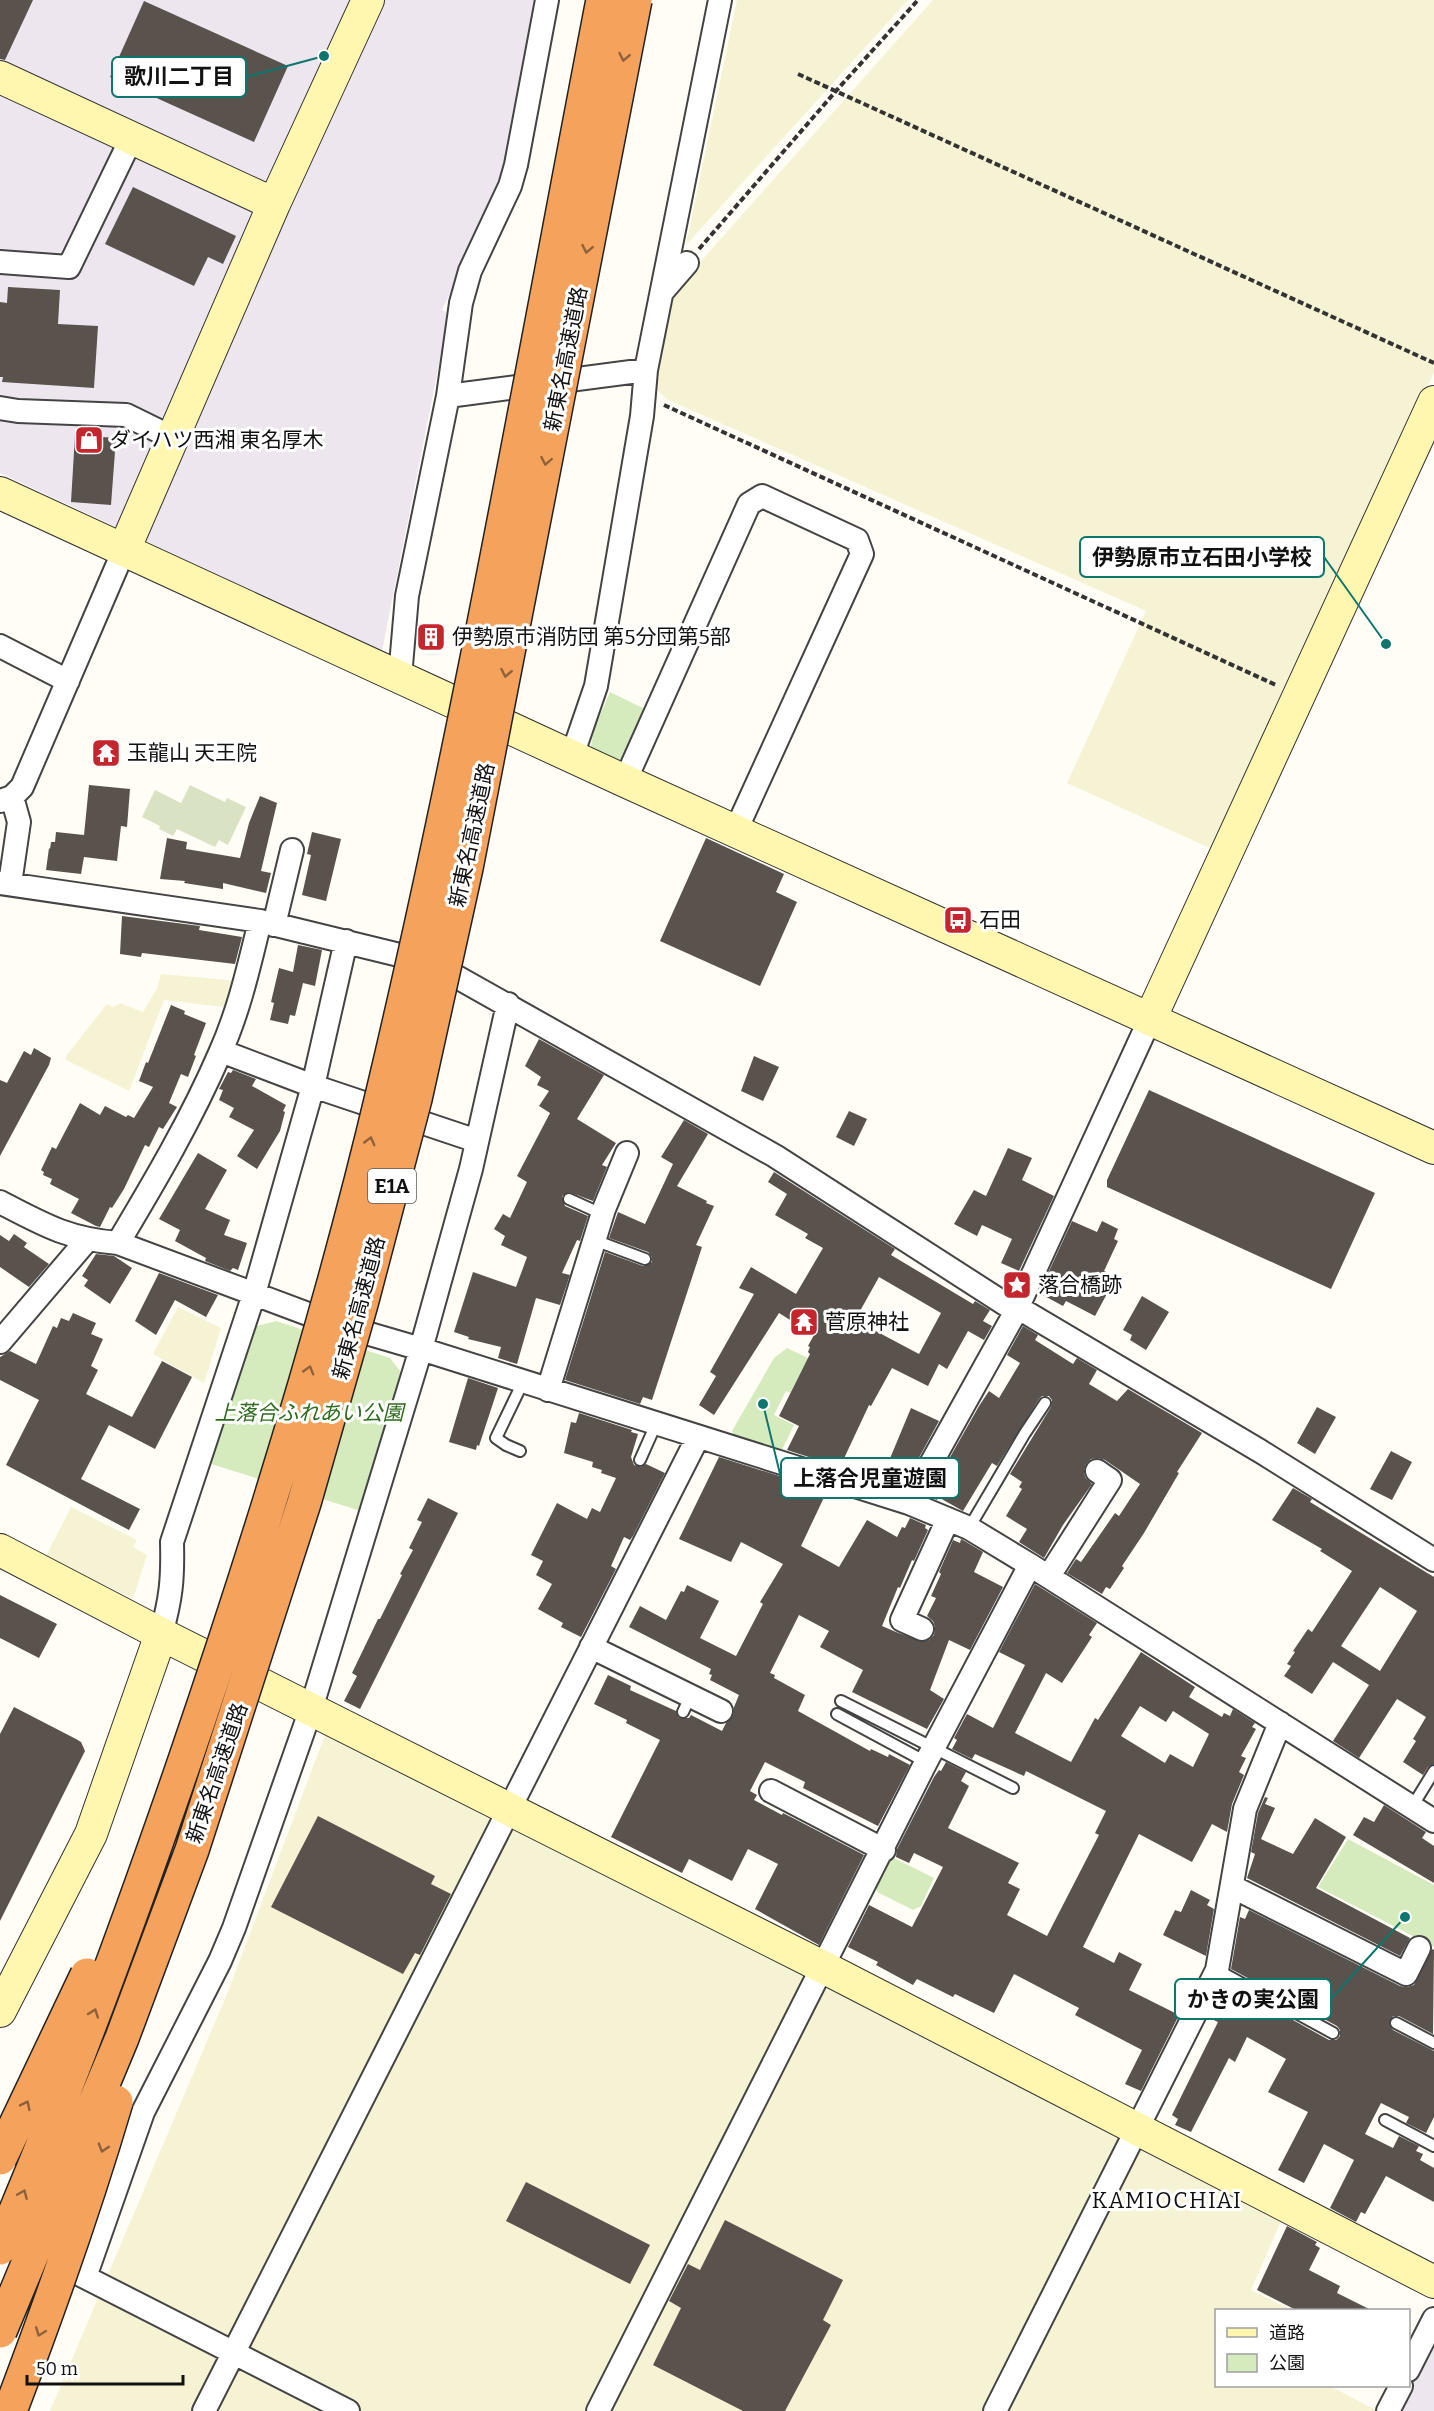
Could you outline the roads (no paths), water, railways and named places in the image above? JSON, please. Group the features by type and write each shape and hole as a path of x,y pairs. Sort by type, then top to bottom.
{"highway":[{"name":"新東名高速道路","path":"0,2248 90,2025 223,1651 284,1457 329,1300 382,1096 435,862 477,656 603,0"},
{"name":"新東名高速道路","path":"0,2331 122,2038 192,1850 304,1503 361,1304 415,1099 466,868 508,662 635,0"},
{"path":"0,2158 84,1984 123,1890 182,1734 239,1567 284,1457"},
{"path":"10,2411 55,2295 89,2194 192,1850"}],"street":[{"path":"368,0 274,204 22,787 6,799 19,822 5,883 267,923 432,963 776,1156 1016,1311 1027,1313 1250,1445 1434,1560"},
{"path":"400,677 407,596 448,396 461,303 470,271 510,186 516,165 547,0"},
{"path":"572,756 596,686 644,396 646,370 720,0"},
{"path":"0,76 274,204"},
{"path":"0,261 69,267 132,137"},
{"path":"661,293 687,263"},
{"path":"448,396 646,370"},
{"path":"909,1503 1016,1311 1434,402"},
{"path":"0,408 18,411 126,414 172,438"},
{"path":"0,493 625,781 1434,1148"},
{"path":"625,781 749,504 762,496 858,540 862,554 736,830"},
{"path":"0,646 68,681"},
{"path":"118,1243 183,1134 221,1051 267,923 295,860"},
{"path":"0,2011 91,1834 161,1634 173,1578 172,1542 254,1294 314,1086 346,941"},
{"path":"85,2277 143,2112 220,1961 234,1928 311,1708 421,1349 477,1141 508,1004"},
{"path":"221,1051 314,1086 477,1141"},
{"path":"548,1390 602,1214 627,1154"},
{"path":"0,1202 55,1230 87,1240 118,1243 332,1323 909,1503 969,1528 1434,1821"},
{"path":"0,1342 87,1240"},
{"path":"204,2411 698,1437"},
{"path":"598,2411 884,1850 930,1755 1040,1571 1111,1480"},
{"path":"904,1621 948,1519"},
{"path":"0,1551 823,1967 1434,2282"},
{"path":"591,1647 687,1704 721,1711"},
{"path":"995,2411 1217,1970 1245,1809 1280,1723"},
{"path":"784,1795 884,1850"},
{"path":"1233,1887 1406,1974 1419,1948"},
{"path":"0,2234 348,2411"},
{"path":"1410,2366 1434,2319"},
{"path":"1388,2411 1400,2387"}],"lane":[{"path":"569,1199 602,1214"},
{"path":"594,1240 645,1259"},
{"path":"520,1450 496,1438 523,1382"},
{"path":"969,1528 1045,1403"},
{"path":"640,1460 656,1424"},
{"path":"842,1701 930,1755"},
{"path":"837,1714 1013,1788"},
{"path":"1412,1807 1434,1771"},
{"path":"1217,1970 1333,2033"},
{"path":"1396,2023 1434,2043"},
{"path":"1385,2120 1434,2146"}],"place":[{"name":"歌川二丁目","path":"324,56"},
{"name":"ダイハツ西湘 東名厚木","path":"89,440"},
{"name":"伊勢原市消防団 第5分団第5部","path":"431,637"},
{"name":"伊勢原市立石田小学校","path":"1386,644"},
{"name":"玉龍山 天王院","path":"106,753"},
{"name":"石田","path":"958,920"},
{"name":"落合橋跡","path":"1017,1285"},
{"name":"菅原神社","path":"804,1322"},
{"name":"上落合児童遊園","path":"763,1404"},
{"name":"かきの実公園","path":"1405,1917"}],"district":[{"name":"KAMIOCHIAI","path":"1167,2200"}],"park label":[{"name":"上落合ふれあい公園","path":"309,1413"}]}
